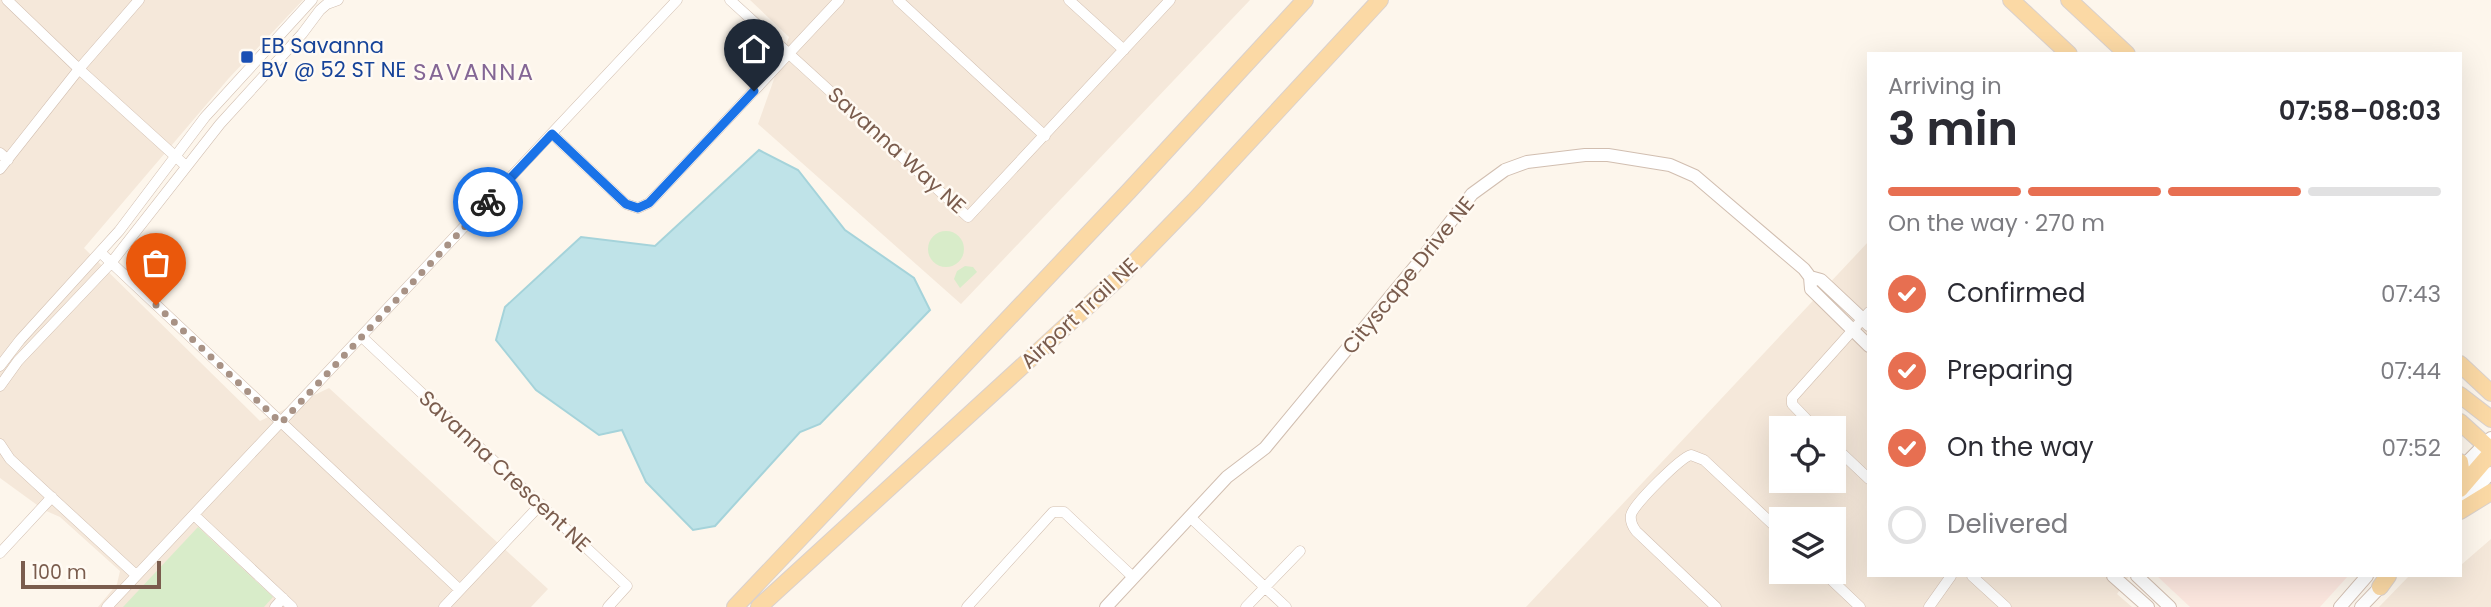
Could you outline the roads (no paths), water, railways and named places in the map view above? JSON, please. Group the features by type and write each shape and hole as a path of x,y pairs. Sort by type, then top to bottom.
{"main road":[{"name":"Airport Trail NE","path":"735,607 1129,191 1305,0"},
{"path":"2008,0 2065,50"},
{"path":"2069,0 2125,52"},
{"name":"Airport Trail NE","path":"759,607 1124,273 1380,1"},
{"path":"2462,366 2484,382 2491,393"},
{"path":"2462,397 2491,419"},
{"path":"2462,424 2490,446 2462,486"},
{"path":"2462,510 2491,492"}],"street":[{"path":"7,0 186,166"},
{"path":"0,169 4,157 139,0"},
{"path":"0,366 20,340 101,253 205,117 312,0"},
{"path":"0,386 18,361 111,263 220,124 302,34 320,10 338,0"},
{"path":"107,607 677,0"},
{"name":"Savanna Way NE","path":"730,0 968,217 1170,0"},
{"path":"552,134 626,204 638,208 649,203 839,0"},
{"path":"898,0 1045,136"},
{"path":"1069,0 1124,50"},
{"name":"Cityscape Drive NE","path":"1105,607 1227,477 1265,447 1411,273 1472,194 1505,170 1527,162 1585,155 1620,156 1670,165 1695,176 1804,269 1810,277 1811,289 1867,344"},
{"path":"101,253 460,590"},
{"name":"Cityscape Drive NE","path":"1810,277 1821,280 1867,319"},
{"path":"1802,416 1792,404 1792,398 1852,330 1867,319"},
{"name":"Savanna Crescent NE","path":"362,337 627,586 608,607"},
{"path":"0,444 5,458 52,497 136,575"},
{"path":"2462,468 2490,446"},
{"path":"1716,607 1636,531 1631,520 1634,508 1679,461 1690,455 1704,460 1769,521"},
{"path":"1846,457 1867,477"},
{"path":"2462,503 2491,473"},
{"path":"0,553 52,497"},
{"path":"444,607 541,504"},
{"path":"967,607 1053,512 1064,512 1133,577"},
{"path":"194,515 292,607"},
{"path":"1190,517 1286,607"},
{"path":"1246,607 1300,551"},
{"path":"1929,607 1950,577"},
{"path":"1973,577 2006,607"},
{"path":"2114,577 2148,607"},
{"path":"2138,577 2170,607"},
{"path":"2340,607 2366,577"},
{"path":"2361,607 2386,580"},
{"path":"1836,584 1860,607"},
{"path":"275,607 283,598"}],"water":[{"path":"759,150 798,170 845,230 914,278 930,310 820,424 800,432 715,526 693,530 646,482 622,430 599,435 536,390 496,340 505,307 581,237 655,246"}],"place":[{"name":"EB Savanna BV @ 52 ST NE","path":"247,57"}],"district":[{"name":"SAVANNA","path":"474,72"}]}
